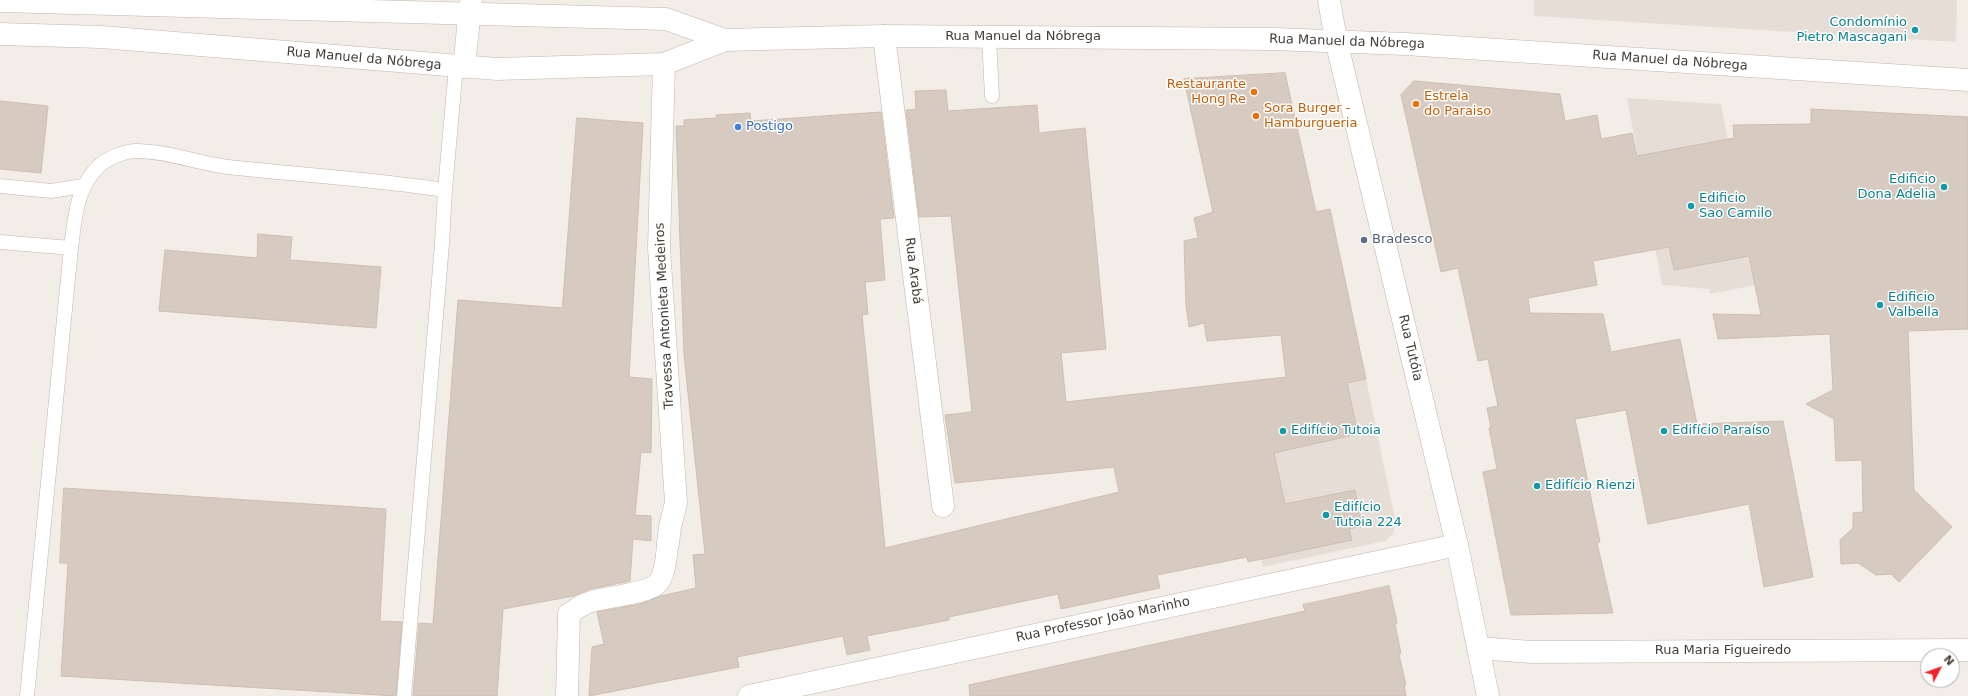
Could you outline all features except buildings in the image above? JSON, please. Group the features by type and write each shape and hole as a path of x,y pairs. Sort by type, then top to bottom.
{"street":[{"name":"Rua Tutóia","path":"1329,0 1336,40 1457,545 1488,696"},
{"name":"Rua Manuel da Nóbrega","path":"0,1 470,7 666,19 725,40"},
{"path":"460,67 470,7"},
{"name":"Rua Manuel da Nóbrega","path":"0,34 101,37 497,69 664,64 725,40 884,36 1336,40 1968,80"},
{"name":"Rua Arabá","path":"884,36 943,506"},
{"name":"Travessa Antonieta Medeiros","path":"664,64 659,248 676,503 670,526 668,543"},
{"path":"567,696 569,614 580,606 592,601 641,591 657,584 662,575 668,543"},
{"name":"Rua Professor João Marinho","path":"749,696 1457,545"},
{"name":"Rua Maria Figueiredo","path":"1478,648 1532,652 1968,650"}],"lane":[{"path":"989,37 992,96"},
{"path":"404,696 442,244 445,190 460,67"},
{"path":"27,696 71,248 77,204 83,186 101,165 120,154 135,151 165,154 226,166 412,185 445,190"},
{"path":"0,186 51,191 83,186"},
{"path":"0,242 71,248"}],"shaded area":[{"path":"1534,0 1957,0 1956,42 1534,16"},
{"path":"1627,98 1721,104 1756,285 1710,294 1709,289 1662,285"},
{"path":"1366,379 1396,524 1393,534 1385,541 1263,567 1243,474 1199,415"}],"place":[{"name":"Condomínio Pietro Mascagani","path":"1915,30"},
{"name":"Restaurante Hong Re","path":"1254,92"},
{"name":"Estrela do Paraiso","path":"1416,104"},
{"name":"Sora Burger - Hamburgueria","path":"1256,116"},
{"name":"Postigo","path":"738,127"},
{"name":"Edificio Dona Adelia","path":"1944,187"},
{"name":"Edificio Sao Camilo","path":"1691,206"},
{"name":"Bradesco","path":"1364,240"},
{"name":"Edificio Valbella","path":"1880,305"},
{"name":"Edifício Tutoia","path":"1283,431"},
{"name":"Edifício Paraíso","path":"1664,431"},
{"name":"Edifício Rienzi","path":"1537,486"},
{"name":"Edifício Tutoia 224","path":"1326,515"}]}
